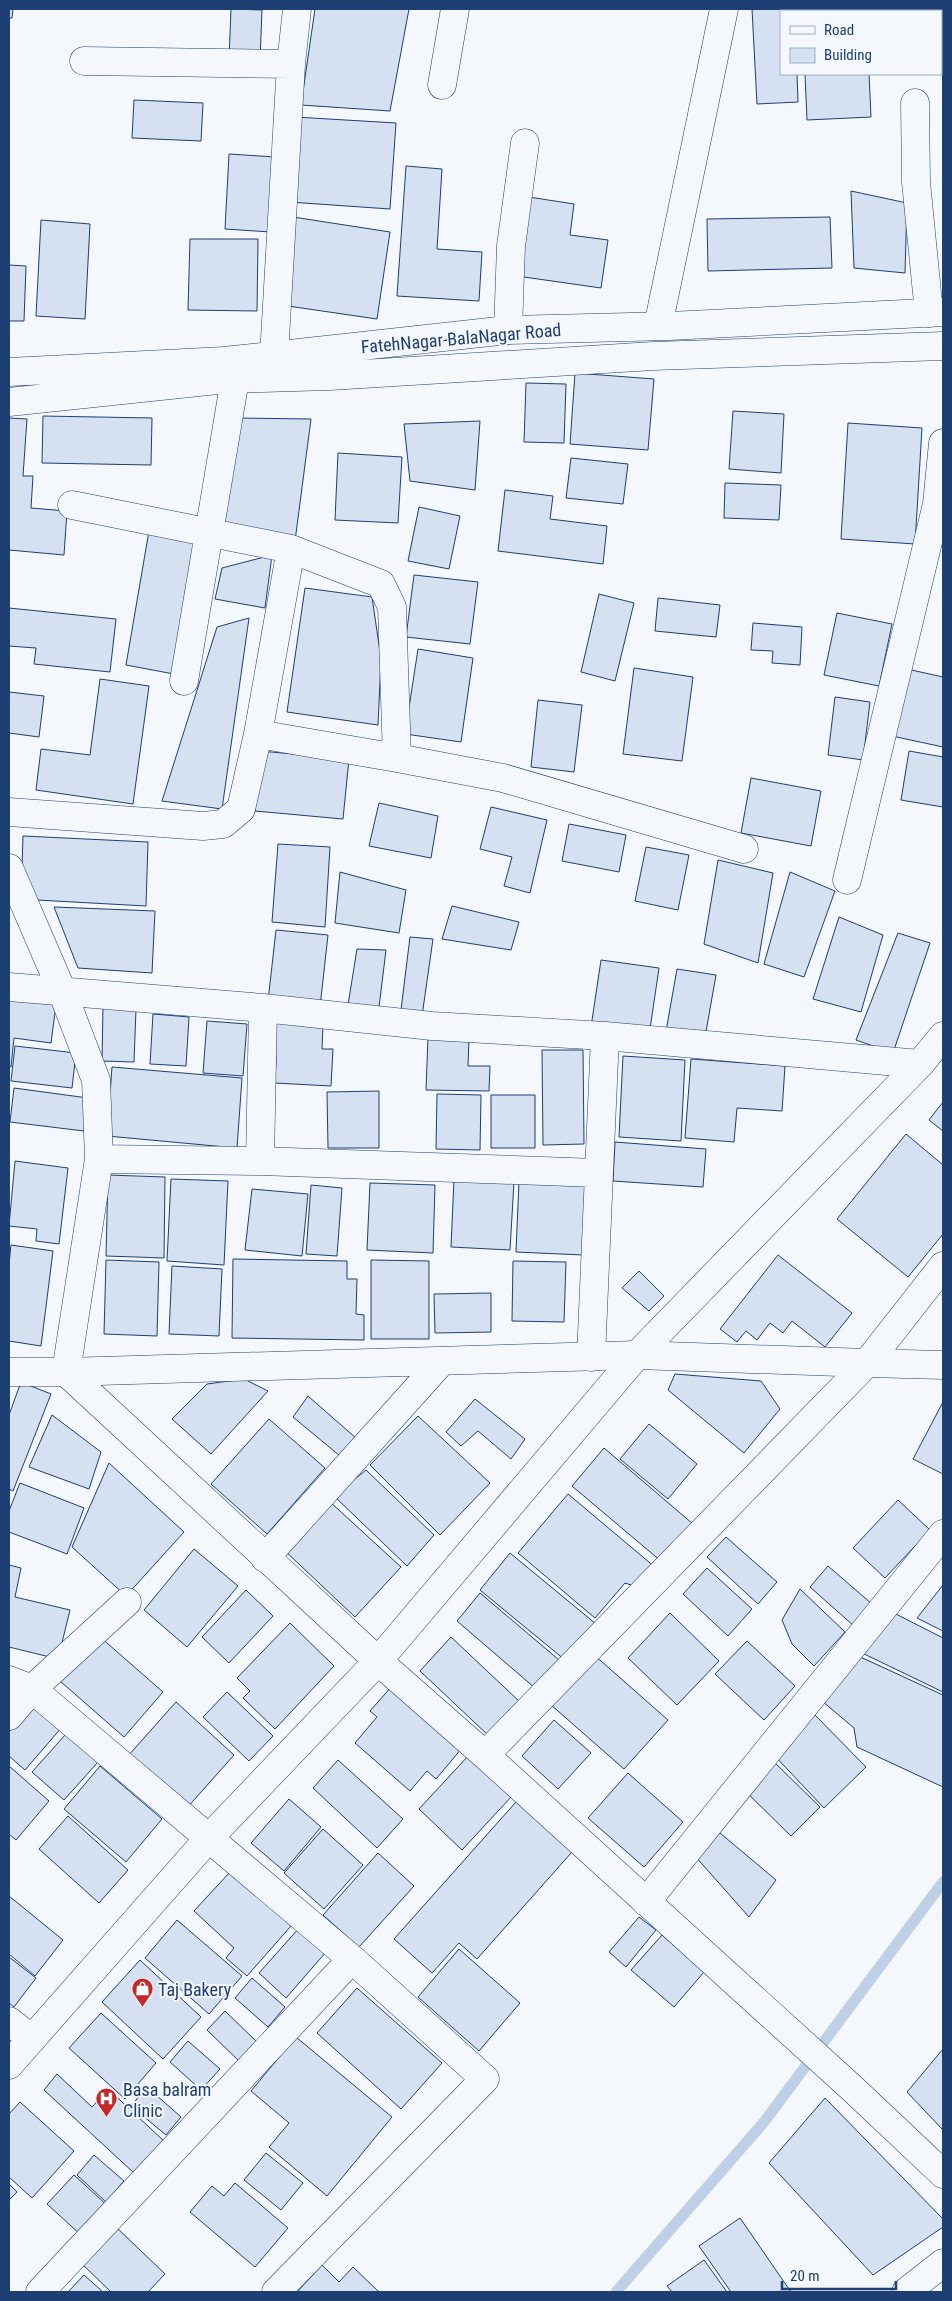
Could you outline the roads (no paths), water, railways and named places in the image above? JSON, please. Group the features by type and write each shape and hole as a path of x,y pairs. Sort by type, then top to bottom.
{"street":[{"path":"274,356 291,64 297,9"},
{"path":"442,85 455,9"},
{"path":"658,326 724,9"},
{"path":"84,61 291,64"},
{"path":"916,103 916,182 936,313"},
{"path":"508,330 511,246 525,143"},
{"name":"FatehNagar-BalaNagar Road","path":"9,372 224,361 508,330 658,326 936,313"},
{"path":"9,402 236,379 330,376 653,356 943,346"},
{"path":"184,681 236,379"},
{"path":"847,880 937,504 943,443"},
{"path":"72,505 291,549 381,584 392,607 397,758"},
{"path":"9,812 203,826 223,824 240,809 258,734 291,549"},
{"path":"258,734 503,778 744,849"},
{"path":"9,868 62,991 96,1080 99,1159 66,1372"},
{"path":"9,987 264,1008 432,1026 605,1036 920,1064"},
{"path":"260,1161 264,1008"},
{"path":"592,1356 605,1036"},
{"path":"9,2065 208,1839 378,1661 637,1355 920,1064 943,1036"},
{"path":"99,1159 260,1161 598,1173"},
{"path":"485,1755 867,1362 943,1266"},
{"path":"9,1372 66,1372 637,1355 943,1365"},
{"path":"265,1558 442,1360"},
{"path":"66,1372 265,1558 854,2090 943,2174"},
{"path":"646,1902 943,1534"},
{"path":"9,1716 20,1684 127,1602"},
{"path":"20,1684 352,1959 485,2079 276,2292"},
{"path":"40,2292 352,1959"},
{"path":"9,2021 32,2039"},
{"path":"906,2292 943,2262"}],"waterway":[{"path":"616,2292 764,2122 943,1882"}],"place":[{"name":"Taj Bakery","path":"142,2008"},
{"name":"Basa balram Clinic","path":"107,2118"}]}
